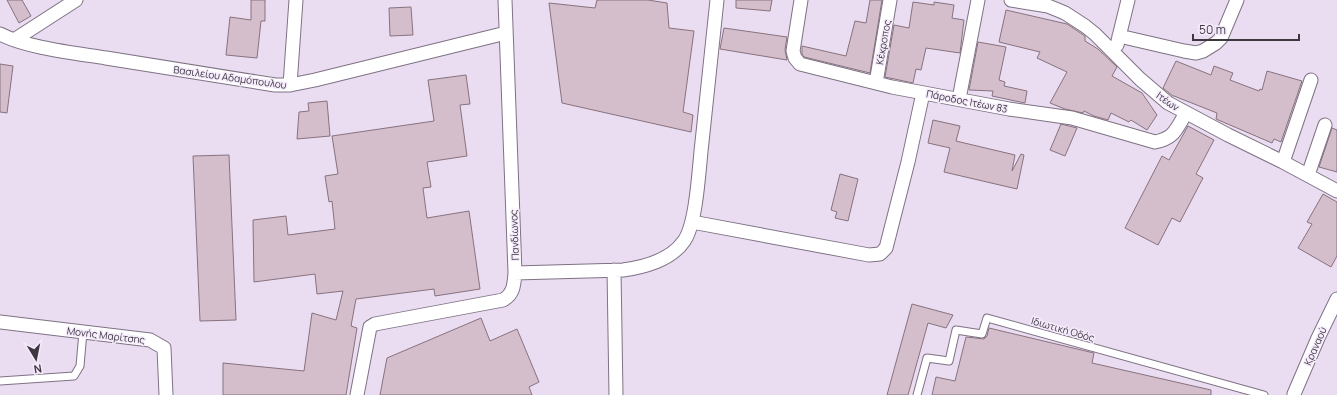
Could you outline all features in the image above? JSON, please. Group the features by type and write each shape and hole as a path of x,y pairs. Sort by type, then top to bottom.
{"street":[{"path":"14,40 76,0"},
{"path":"290,85 296,0"},
{"name":"Πανδίωνος","path":"505,0 515,273 640,268 668,256 684,241 692,222 717,0"},
{"name":"Πάροδος Ιτέων 83","path":"801,0 793,51 795,58 800,64 923,93 1010,109 1066,117 1155,142 1172,136 1186,113"},
{"name":"Κέκροπος","path":"876,83 890,0"},
{"path":"958,99 978,0"},
{"name":"Ιτέων","path":"1011,0 1043,5 1065,13 1085,26 1114,55 1168,103 1337,191"},
{"path":"1114,55 1128,0"},
{"path":"1119,36 1184,51 1196,53 1203,51 1213,46 1221,38 1237,0"},
{"name":"Βασιλείου Αδαμόπουλου","path":"0,34 14,40 47,48 91,56 275,85 290,85 362,69 506,33"},
{"path":"1283,162 1312,80"},
{"path":"692,222 869,255 880,254 886,248 908,162 923,93"},
{"path":"1308,175 1325,125"},
{"path":"614,270 616,395"},
{"path":"358,395 370,327 375,324 503,300 508,297 513,289 515,273"},
{"name":"Κραναού","path":"1294,394 1318,338 1337,299"},
{"name":"Μονής Μαρίτσης","path":"0,322 150,340 164,348 166,395"}],"lane":[{"name":"Ιδιωτική Οδός","path":"917,395 927,358 948,361 956,330 982,334 987,318 1264,395"},
{"path":"0,381 74,376 80,366 83,332"}],"building":[{"path":"7,0 22,0 31,16 19,23"},
{"path":"251,0 265,0 265,21 261,21 257,58 226,55 230,17 251,20"},
{"path":"597,0 648,0 667,3 669,28 694,31 683,112 693,115 691,132 562,103 549,3 595,8"},
{"path":"736,0 772,0 770,11 736,8"},
{"path":"870,0 882,0 870,73 804,57 802,54 802,46 846,56 855,21 866,23"},
{"path":"913,2 934,5 934,2 954,5 952,18 964,20 960,53 926,48 921,70 916,69 913,83 885,77 894,25 909,28"},
{"path":"411,7 413,35 390,36 389,8"},
{"path":"1006,10 1067,24 1085,36 1085,41 1098,49 1117,67 1112,76 1142,93 1157,115 1147,130 1131,120 1129,122 1111,113 1108,120 1084,111 1083,113 1065,109 1050,103 1067,72 1037,58 1040,52 999,42"},
{"path":"724,28 787,37 785,50 787,60 720,49"},
{"path":"978,42 1006,47 999,80 1005,82 1004,86 1027,91 1025,103 992,96 993,91 969,90"},
{"path":"1176,61 1211,75 1214,66 1233,73 1230,80 1259,91 1260,89 1262,90 1267,71 1302,81 1281,142 1274,139 1272,143 1216,119 1217,113 1173,96 1163,88"},
{"path":"0,64 13,66 7,113 0,112"},
{"path":"466,75 470,104 460,105 467,156 427,162 431,187 423,188 427,218 469,211 480,289 435,296 434,289 356,299 351,326 357,328 346,395 223,395 223,363 304,371 312,313 336,320 343,291 317,294 315,274 254,282 253,220 286,216 288,235 335,229 332,201 329,202 325,176 338,174 332,136 434,121 428,80"},
{"path":"327,101 330,136 297,139 299,112 309,111 308,103"},
{"path":"933,120 960,126 956,141 1015,155 1012,171 1021,154 1024,155 1017,189 944,172 950,148 928,143"},
{"path":"1061,124 1077,128 1065,156 1050,150"},
{"path":"1188,126 1214,140 1196,174 1203,178 1180,222 1172,218 1158,245 1125,228 1162,156 1169,160"},
{"path":"1332,128 1337,130 1337,172 1319,167"},
{"path":"229,155 236,320 200,321 193,156"},
{"path":"840,174 858,179 848,221 835,218 837,212 831,210"},
{"path":"1323,194 1337,202 1337,256 1331,267 1298,248 1312,224 1307,222"},
{"path":"912,304 953,315 946,328 928,323 908,395 887,395"},
{"path":"481,318 490,341 517,329 539,382 529,387 532,395 380,395 387,358"},
{"path":"989,328 1094,353 1092,363 1211,390 1211,395 932,395 936,377 955,381 966,337 984,339 987,336"}]}
